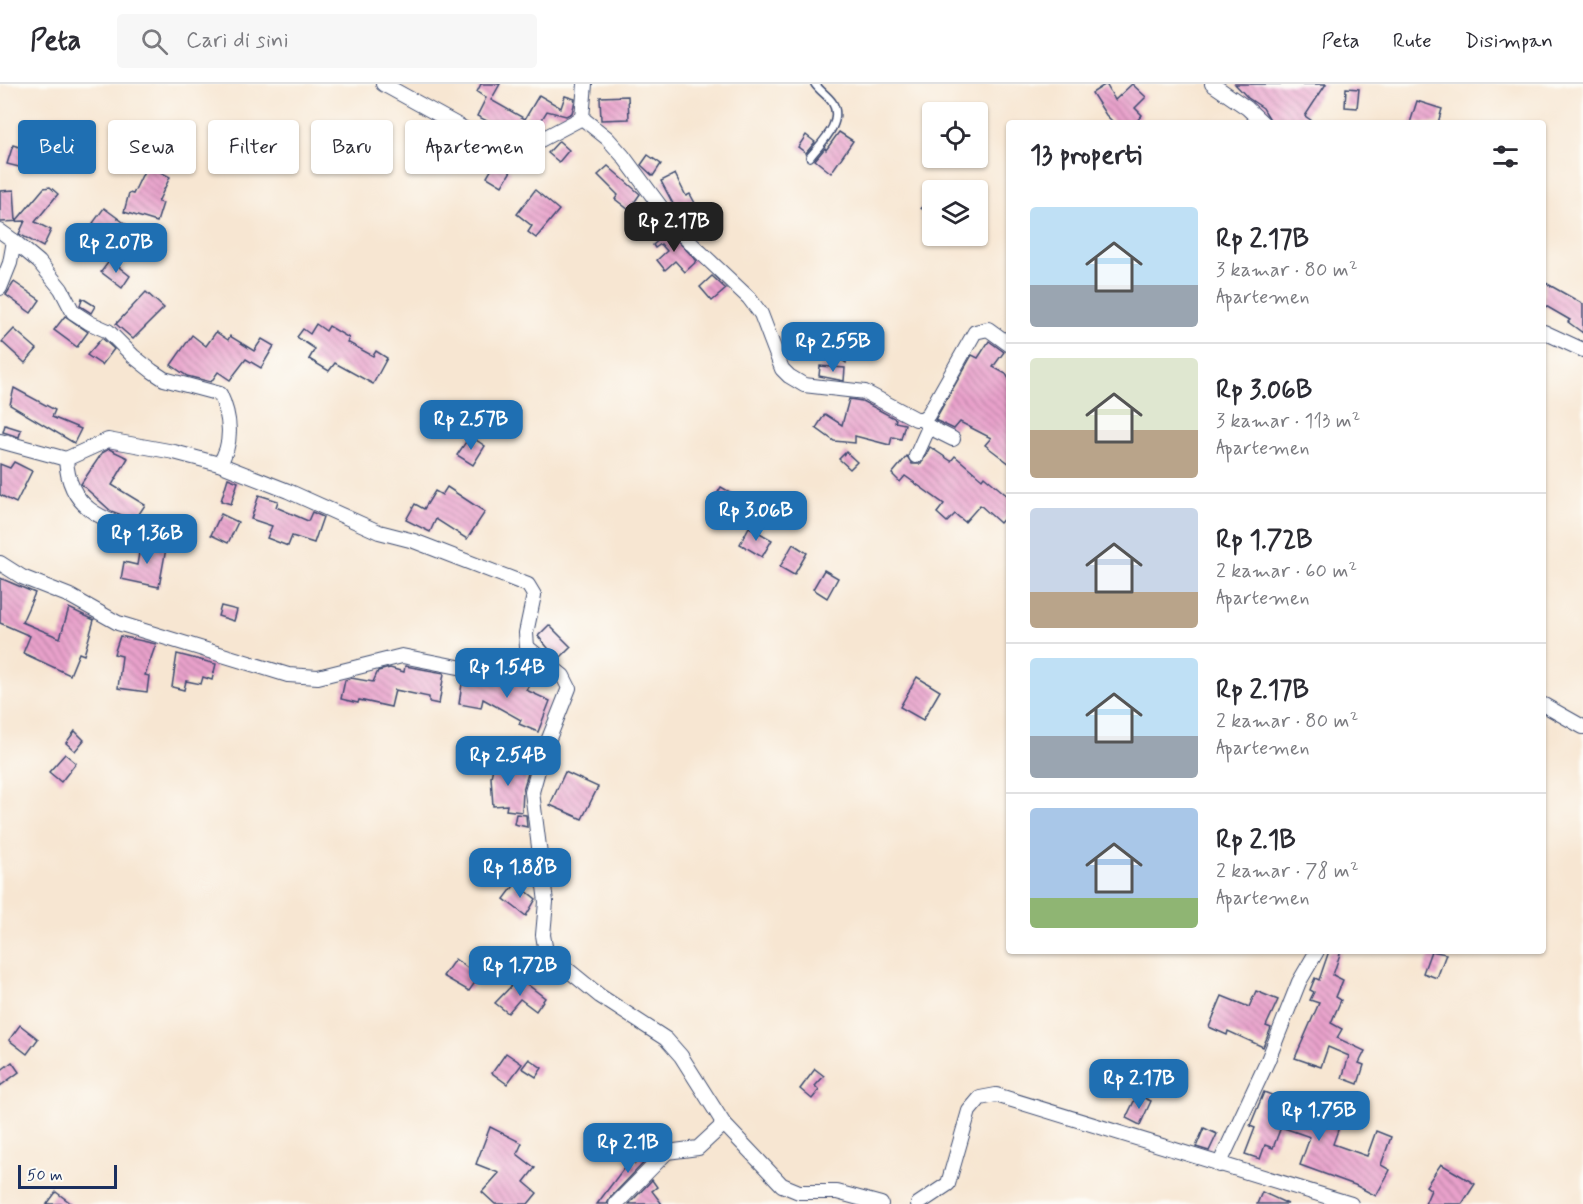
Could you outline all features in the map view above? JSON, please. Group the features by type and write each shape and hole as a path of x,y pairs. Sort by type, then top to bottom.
{"street":[{"path":"383,84 512,155 582,118"},
{"path":"582,118 585,84"},
{"path":"1212,84 1247,108 1260,120"},
{"path":"582,118 607,138 623,156 680,233 749,298 760,314 782,369 789,376 804,385 865,392 886,400 953,439"},
{"path":"0,231 39,262 61,289 73,312 108,331 133,356 164,379 220,393 227,410 229,438 225,455 219,464"},
{"path":"0,288 10,263 14,241"},
{"path":"916,456 928,415 975,332 988,329 1006,342"},
{"path":"1546,333 1583,350"},
{"path":"0,441 66,459 108,440 160,449 219,464 288,491 379,532 414,541 528,585 534,595 526,642 530,652 545,659 563,676 569,688 542,756 532,792 546,902 543,935 546,952 600,996 666,1039 687,1065 724,1124 782,1185 800,1192 837,1192 881,1204"},
{"path":"66,459 70,483 84,506 100,518 156,536"},
{"path":"0,563 22,577 70,596 118,623 288,675 318,677 402,656 494,674 511,669 530,652"},
{"path":"1546,706 1583,727"},
{"path":"1220,1165 1268,1060 1299,982 1315,954"},
{"path":"918,1204 948,1184 969,1111 980,1098 996,1095 1021,1100 1220,1165 1351,1204"},
{"path":"616,1204 667,1152 698,1148 724,1124"}],"lane":[{"path":"810,157 833,129 835,120 832,103 815,84"}],"building":[{"path":"481,84 500,84 491,100 525,119 539,95 561,108 565,96 575,99 572,113 566,116 547,111 542,120 485,120 477,116 486,98 477,92"},
{"path":"1106,84 1115,100 1132,84 1146,97 1135,108 1142,115 1138,120 1111,120 1092,93"},
{"path":"1235,84 1326,84 1305,116 1311,120 1270,120 1263,108 1248,98"},
{"path":"1346,88 1359,89 1357,108 1345,107"},
{"path":"628,96 629,119 601,120 600,97"},
{"path":"1417,101 1442,109 1439,120 1411,120"},
{"path":"839,132 853,141 831,173 815,160 825,148 826,150"},
{"path":"806,135 815,142 806,153 798,147"},
{"path":"559,141 569,150 559,162 548,153"},
{"path":"13,145 18,147 18,167 7,164"},
{"path":"648,155 661,164 653,176 641,165"},
{"path":"608,166 640,194 629,210 615,199 618,195 598,175"},
{"path":"143,174 164,174 170,177 158,202 163,203 157,222 124,212 129,193 133,194"},
{"path":"489,174 509,174 502,186 487,177"},
{"path":"675,174 686,196 690,194 696,205 693,206 701,224 690,230 680,217 661,181"},
{"path":"50,187 58,194 35,222 51,230 43,247 19,234 25,221 0,222 0,191 14,190 16,221 44,188"},
{"path":"535,190 559,210 536,238 528,232 532,226 517,214"},
{"path":"104,208 146,239 142,245 148,249 141,259 93,223"},
{"path":"668,231 697,261 685,272 675,261 665,270 657,260 667,251 661,244 655,248 653,245"},
{"path":"110,260 130,276 122,288 101,272"},
{"path":"712,276 726,289 712,301 700,287"},
{"path":"14,282 40,300 31,313 6,295"},
{"path":"1546,283 1583,304 1583,333 1568,322 1570,320 1546,306"},
{"path":"146,292 164,308 133,339 116,324"},
{"path":"82,298 95,306 91,313 80,306"},
{"path":"65,316 88,332 77,347 54,330"},
{"path":"316,324 326,331 329,326 349,338 347,342 373,356 376,351 387,358 373,384 335,363 329,371 309,359 315,349 297,337 303,329 310,334"},
{"path":"14,329 37,349 25,363 2,342"},
{"path":"216,332 228,340 230,336 254,351 262,339 274,346 261,368 246,359 230,380 218,372 211,382 187,376 171,365 192,335 206,346"},
{"path":"102,338 114,349 102,365 87,355"},
{"path":"836,340 847,351 846,363 828,351"},
{"path":"989,341 1004,352 993,367 1006,374 1006,461 985,445 991,438 960,422 954,429 935,420 972,355 978,358"},
{"path":"820,366 845,368 844,381 819,376"},
{"path":"14,388 55,410 52,417 81,429 74,443 10,405"},
{"path":"849,399 862,401 896,419 895,422 905,424 901,439 892,437 890,445 855,436 855,443 834,441 816,428 825,414 842,425"},
{"path":"5,425 21,430 19,437 3,432"},
{"path":"470,436 485,446 473,465 457,455"},
{"path":"930,447 951,461 955,456 982,479 984,476 1006,495 1006,516 1000,523 980,505 965,522 955,514 947,522 937,513 944,504 905,476 900,482 892,474 907,456 912,464 921,464"},
{"path":"109,449 128,458 112,485 145,505 135,520 111,511 81,484 102,453"},
{"path":"846,452 857,462 850,469 839,459"},
{"path":"14,462 32,471 16,503 0,495 0,464 10,468"},
{"path":"228,478 238,482 231,504 221,501"},
{"path":"447,487 485,512 467,539 436,519 430,532 406,520 415,504 424,509 435,491 442,495"},
{"path":"721,487 737,496 726,516 710,506"},
{"path":"259,495 278,501 276,507 308,521 312,512 323,517 314,543 292,536 288,546 267,538 272,526 251,519"},
{"path":"221,514 238,522 228,543 211,535"},
{"path":"749,527 772,540 762,557 740,544"},
{"path":"141,541 154,545 167,543 159,587 121,579 124,562 137,565"},
{"path":"793,544 807,553 794,575 780,567"},
{"path":"824,570 838,578 827,598 813,589"},
{"path":"0,578 35,593 22,622 60,638 69,608 94,620 84,655 79,653 70,675 23,653 30,636 0,623"},
{"path":"221,606 237,610 234,621 218,616"},
{"path":"549,625 571,647 558,660 538,636"},
{"path":"120,636 156,644 145,675 149,676 147,692 118,688 122,656 114,654"},
{"path":"177,654 216,664 212,680 203,677 201,684 186,681 184,690 172,687"},
{"path":"405,666 444,673 439,704 429,702 429,697 395,690 391,707 359,700 358,703 341,699 345,680 351,678 373,682 378,671 390,668 404,672"},
{"path":"518,675 531,682 526,690 550,701 538,732 519,724 521,720 483,699 481,708 459,704 463,677 493,683 506,682"},
{"path":"917,677 940,691 923,720 900,707"},
{"path":"75,731 84,740 75,751 66,743"},
{"path":"65,754 76,763 61,782 49,772"},
{"path":"494,763 529,770 523,790 522,812 506,810 507,805 493,806 491,777"},
{"path":"565,772 598,787 582,819 550,805"},
{"path":"516,814 526,815 527,827 514,824"},
{"path":"516,883 536,899 526,916 504,899"},
{"path":"1328,954 1340,954 1333,975 1343,980 1336,997 1341,1000 1331,1023 1342,1029 1337,1038 1365,1051 1359,1063 1364,1065 1358,1084 1342,1078 1349,1056 1328,1047 1321,1067 1295,1058 1319,1003 1310,1000 1314,992 1310,990 1315,978 1319,980"},
{"path":"1430,954 1446,954 1437,978 1423,973"},
{"path":"455,959 473,972 470,977 476,981 469,991 443,976"},
{"path":"519,978 545,998 536,1011 520,999 508,1013 495,1003"},
{"path":"1256,991 1278,1000 1266,1026 1271,1028 1263,1047 1228,1031 1227,1035 1209,1027 1222,996 1249,1007"},
{"path":"20,1025 38,1039 27,1054 9,1040"},
{"path":"506,1053 522,1064 507,1084 492,1073"},
{"path":"529,1059 542,1068 536,1077 522,1068"},
{"path":"12,1062 19,1072 0,1086 0,1071"},
{"path":"815,1069 824,1076 815,1086 819,1090 812,1099 800,1089"},
{"path":"1264,1092 1299,1106 1301,1099 1315,1104 1313,1108 1342,1119 1333,1144 1367,1156 1376,1131 1391,1137 1381,1165 1390,1170 1376,1196 1355,1185 1300,1165 1310,1137 1281,1127 1273,1148 1265,1145 1260,1159 1245,1154 1255,1128 1250,1126"},
{"path":"1137,1095 1151,1101 1140,1125 1126,1118"},
{"path":"490,1127 522,1143 517,1154 535,1168 524,1182 537,1193 528,1204 495,1204 482,1192 499,1173 476,1164"},
{"path":"1204,1128 1217,1134 1209,1151 1196,1147"},
{"path":"652,1142 659,1147 610,1198 607,1204 597,1204 630,1160 635,1164"},
{"path":"1441,1164 1475,1184 1462,1204 1425,1204 1431,1190 1426,1186"},
{"path":"652,1180 657,1187 652,1191 662,1204 629,1204"},
{"path":"56,1192 72,1204 47,1204"},
{"path":"1262,1192 1288,1204 1257,1204"}]}
